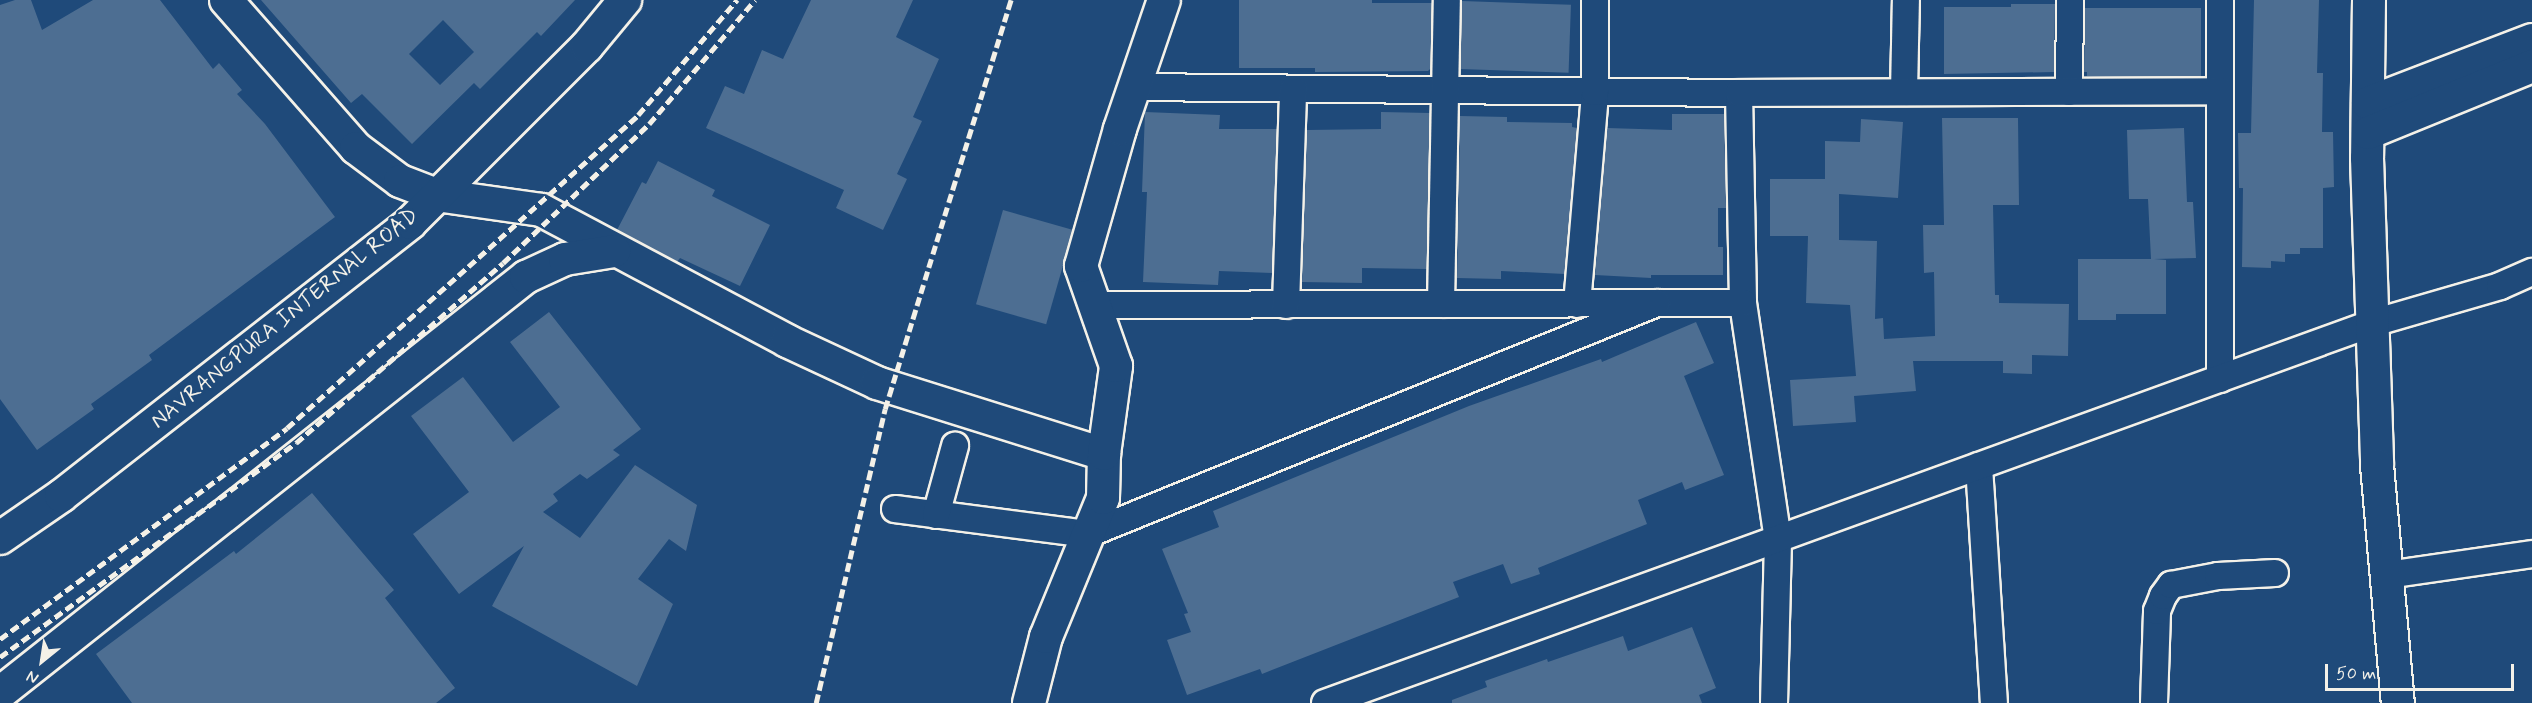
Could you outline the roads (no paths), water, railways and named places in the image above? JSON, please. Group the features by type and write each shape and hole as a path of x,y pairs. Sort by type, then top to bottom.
{"street":[{"path":"226,0 356,148 400,181 436,195 541,210 614,251 787,341 877,382 1104,454"},
{"name":"NAVRANGPURA INTERNAL ROAD","path":"0,538 61,496 400,231 587,46 625,0"},
{"path":"1029,703 1046,637 1103,498 1104,454 1116,366 1081,266 1134,87 1164,0"},
{"path":"1441,304 1447,0"},
{"path":"1577,304 1595,92 1595,0"},
{"path":"1904,92 1906,0"},
{"path":"2069,92 2070,0"},
{"path":"2220,0 2220,379"},
{"path":"2368,0 2368,118 2377,465 2398,703"},
{"path":"2368,118 2532,40"},
{"path":"2368,118 2532,66"},
{"path":"1134,87 1739,93 2220,91"},
{"path":"1286,305 1293,89"},
{"path":"1739,93 1743,303 1778,540 1774,703"},
{"path":"0,693 526,277 565,259 614,251"},
{"path":"1325,703 2373,323 2500,286 2532,272"},
{"path":"895,509 1088,534 1657,303"},
{"path":"1095,305 1743,303"},
{"path":"936,514 955,446"},
{"path":"1979,466 1994,703"},
{"path":"2387,575 2532,554"},
{"path":"2154,703 2157,611 2163,596 2171,585 2218,576 2274,573"}],"railway":[{"path":"0,639 287,428 638,115 737,0"},
{"path":"0,657 296,443 503,263 649,124 755,0"},
{"path":"816,703 885,409 1011,0"}]}
